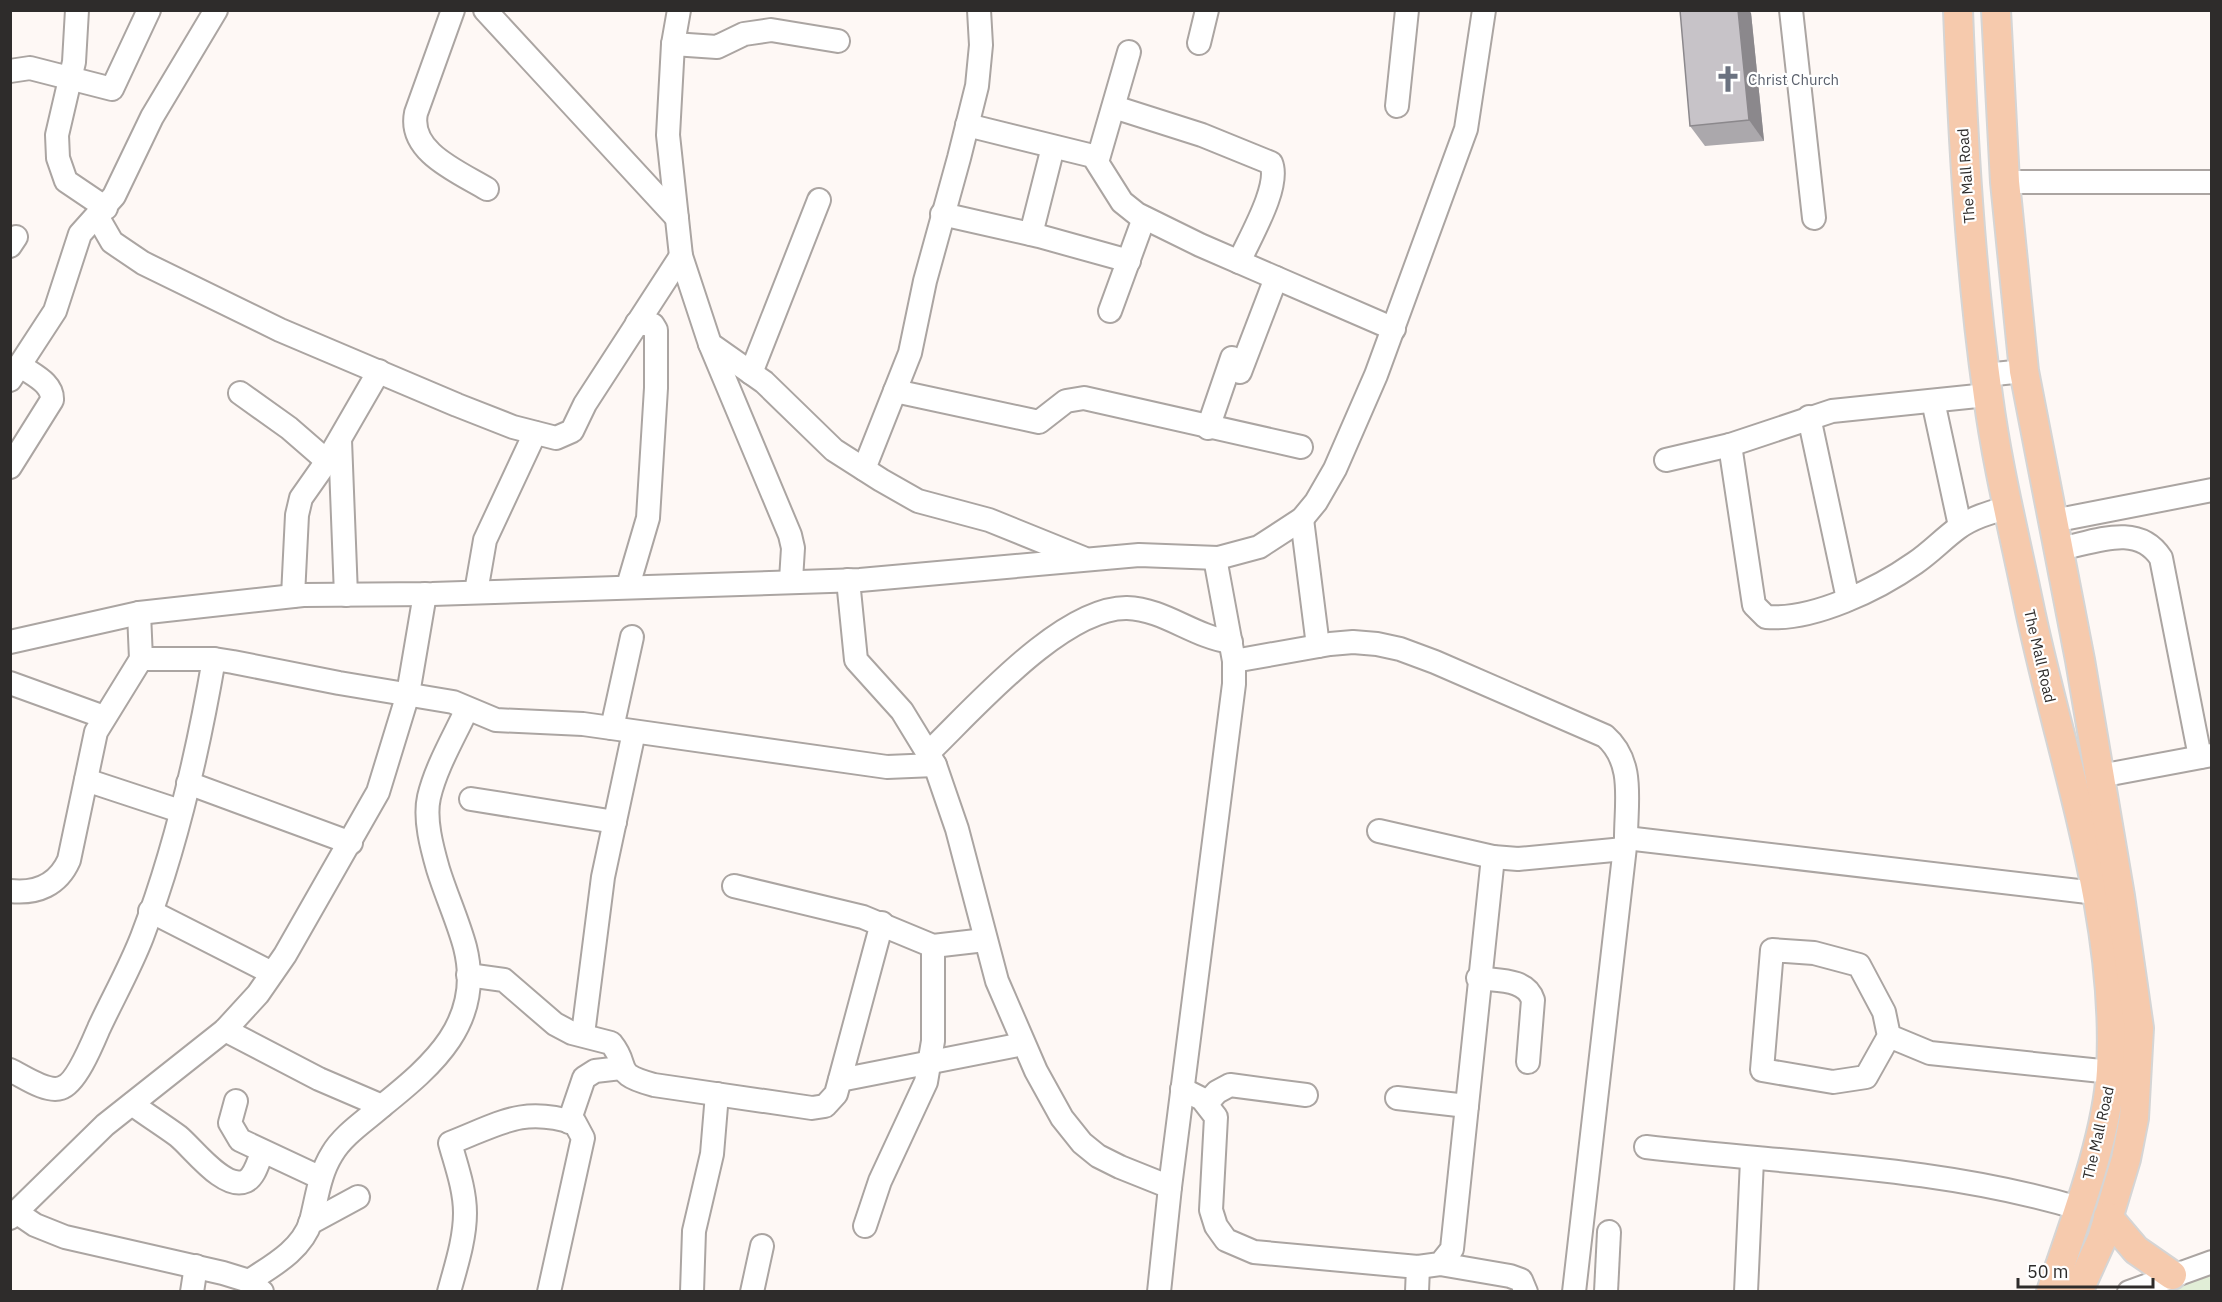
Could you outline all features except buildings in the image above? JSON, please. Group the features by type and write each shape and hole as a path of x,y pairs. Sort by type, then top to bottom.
{"main road":[{"name":"The Mall Road","path":"1958,10 1963,144 1986,385 2028,605 2108,895 2139,1028 2139,1068 2128,1149 2102,1239 2078,1292"},
{"name":"The Mall Road","path":"1996,10 2005,182 2024,371 2060,549 2100,776 2108,895 2111,1072 2104,1119 2051,1292"},
{"path":"2108,1217 2136,1250 2172,1275"}],"street":[{"path":"77,10 71,79 57,135 58,158 66,181 102,212 112,242 144,263 280,330 457,405 556,438 572,430 585,405 681,255"},
{"path":"10,72 30,68 111,89 149,10"},
{"path":"10,467 52,400 53,393 49,387 16,373 55,311 80,234 102,212 152,117 216,10"},
{"path":"453,10 416,113 415,128 423,145 444,163 487,189"},
{"path":"485,10 677,218"},
{"path":"679,10 673,44 668,135 681,255 710,344 790,535 793,548 791,580"},
{"path":"864,469 910,353 942,214 976,86 981,45 979,10"},
{"path":"1198,43 1206,10"},
{"path":"1397,106 1407,10"},
{"path":"10,642 139,613 293,596 425,594 791,580 848,580 1139,555 1215,558 1237,555 1258,547 1279,536 1302,519 1316,502 1335,469 1394,329 1466,129 1484,10"},
{"path":"1791,10 1814,218"},
{"path":"673,44 717,47 744,34 771,30 838,41"},
{"path":"1098,159 1129,52"},
{"path":"1114,107 1202,135 1271,163 1275,174 1271,190 1239,262"},
{"path":"967,125 1089,154 1098,159 1128,209 1239,262 1394,329"},
{"path":"1031,234 1053,147"},
{"path":"2005,182 2211,182"},
{"path":"752,373 819,201"},
{"path":"942,214 1031,234 1129,261"},
{"path":"1110,311 1144,218"},
{"path":"1208,428 1276,278"},
{"path":"628,586 648,518 656,388 656,330 653,325 637,323"},
{"path":"710,344 765,382 834,450 918,501 989,520 1088,560"},
{"path":"293,596 298,507 301,498 340,440 379,371"},
{"path":"1666,460 1730,445 1809,417 1841,410 1933,400 1986,385 2024,371"},
{"path":"895,391 1039,422 1066,401 1084,398 1208,428 1301,447"},
{"path":"240,393 289,428 327,460"},
{"path":"1933,400 1960,526"},
{"path":"1809,417 1848,599"},
{"path":"476,592 485,540 536,433"},
{"path":"340,440 346,595"},
{"path":"1730,445 1754,605 1766,617 1792,616 1848,599 1913,564 1960,526 1987,513 2009,507"},
{"path":"2053,521 2211,490"},
{"path":"1302,519 1318,646"},
{"path":"2060,549 2130,536 2143,539 2154,547 2161,558 2206,756 2100,776"},
{"path":"1159,1292 1182,1089 1234,684 1232,651 1215,558"},
{"path":"848,580 856,660 902,711 931,759 957,829 997,981 1023,1044 1062,1118 1082,1143 1098,1156 1170,1187"},
{"path":"425,594 408,694 378,792 351,843 272,973 258,994 225,1030 80,1148 13,1215 58,1235 196,1266 255,1286 295,1248 310,1223 321,1179 336,1148 382,1106 428,1069 445,1048 458,1025 466,1000 468,975 465,949 432,849 429,798 467,709"},
{"path":"141,659 214,659 453,702 496,720 565,723 887,767 931,759 1031,654 1053,638 1096,614 1127,608 1147,611 1232,651 1353,642 1400,649 1548,710 1605,736 1615,745 1626,770 1625,843 1574,1292"},
{"path":"10,891 37,890 57,880 63,873 69,860 93,742 104,717 141,659 139,613"},
{"path":"583,1034 601,887 615,822 632,637"},
{"path":"10,1070 46,1087 55,1089 69,1084 108,1009 142,937 188,783 203,725 214,659"},
{"path":"10,683 104,717"},
{"path":"86,780 180,811"},
{"path":"188,783 351,843"},
{"path":"471,799 615,822"},
{"path":"1379,831 1493,857 1536,859 1625,843 2108,895"},
{"path":"1440,1264 1452,1249 1478,978 1493,857"},
{"path":"734,886 882,923 933,946 985,940"},
{"path":"150,910 272,973"},
{"path":"468,975 504,980 555,1024 572,1033 583,1034 611,1044 621,1068 633,1079 812,1108 830,1102 840,1080 882,923"},
{"path":"866,1226 880,1181 926,1082 933,1041 933,946"},
{"path":"1772,950 1814,953 1859,965 1884,1012 1888,1036 1866,1077 1833,1082 1762,1070 1772,950"},
{"path":"1478,978 1518,983 1531,993 1533,1000 1528,1062"},
{"path":"225,1030 319,1079 382,1106"},
{"path":"1888,1036 1930,1053 2111,1072"},
{"path":"840,1080 1023,1044"},
{"path":"569,1122 584,1078 595,1071 621,1068"},
{"path":"1207,1103 1217,1092 1230,1085 1306,1095"},
{"path":"1182,1089 1207,1103 1216,1117 1211,1210 1216,1226 1226,1240 1237,1248 1254,1252 1418,1267 1440,1264 1509,1276 1521,1280 1526,1292"},
{"path":"692,1292 694,1231 712,1154 717,1094"},
{"path":"1397,1098 1467,1106"},
{"path":"236,1101 230,1123 231,1129 240,1140 262,1153 321,1179"},
{"path":"132,1104 179,1137 213,1170 234,1181 245,1181 250,1178 262,1153"},
{"path":"449,1292 462,1240 465,1213 463,1195 450,1143 520,1117 536,1114 569,1122 580,1130 582,1150 549,1292"},
{"path":"1646,1147 1752,1160 1844,1165 1978,1182 2023,1191 2078,1208"},
{"path":"1746,1292 1752,1160"},
{"path":"310,1223 358,1197"},
{"path":"1606,1292 1609,1232"},
{"path":"752,1292 762,1246"},
{"path":"2129,1292 2211,1262"},
{"path":"192,1292 196,1266"},
{"path":"1417,1292 1418,1267"}],"green space":[{"path":"2211,1268 2211,1291 2143,1292"}],"place":[{"name":"Christ Church","path":"1728,79"}]}
